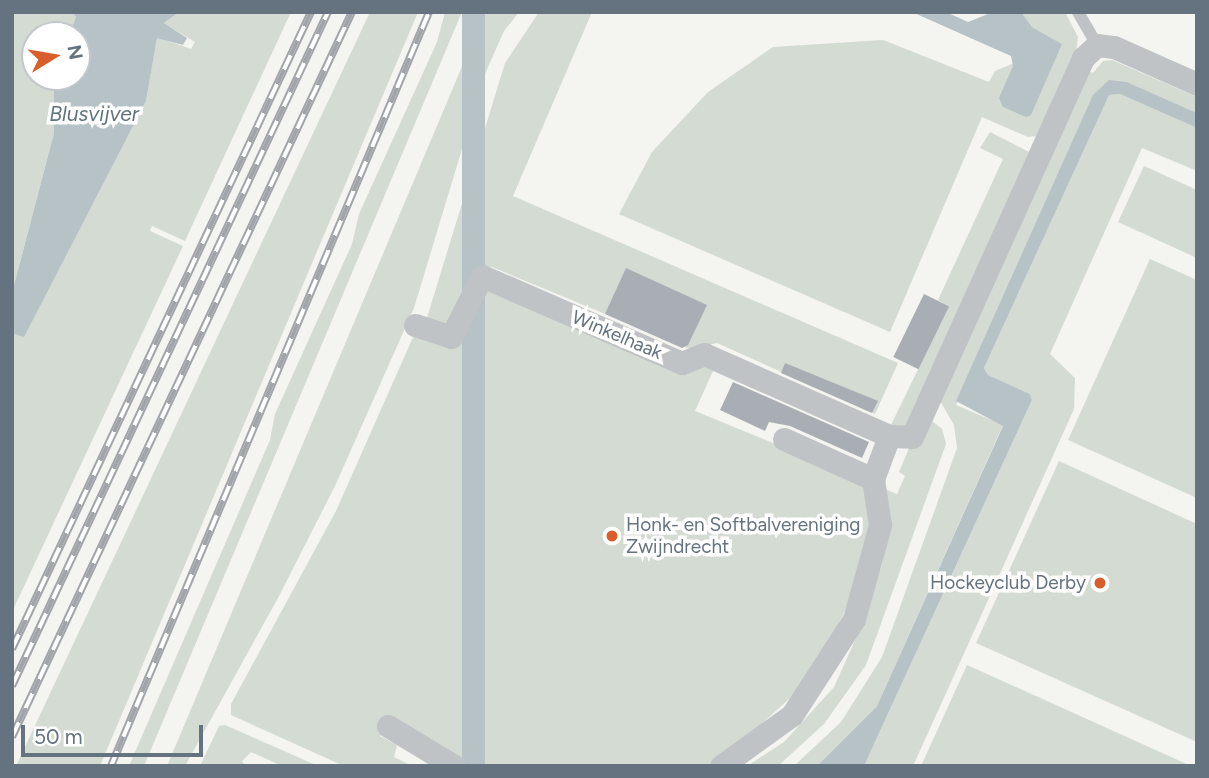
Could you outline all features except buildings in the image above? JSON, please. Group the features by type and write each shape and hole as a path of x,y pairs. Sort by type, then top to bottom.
{"street":[{"path":"721,766 792,715 854,619 880,525 873,479 889,436 912,437 1083,58 1097,45 1114,47 1197,84"},
{"name":"Winkelhaak","path":"415,325 451,337 482,276 682,363 704,354 889,436"},
{"path":"783,439 873,479"},
{"path":"387,726 454,766"}],"lane":[{"path":"1078,12 1097,45"}],"shaded area":[{"path":"13,12 72,12 76,17 74,21 21,21 21,91 54,91 54,133 12,293"},
{"path":"179,12 291,12 185,241 152,226 150,231 183,246 12,612 12,333 24,336 146,101 157,37 191,49 195,42 164,23"},
{"path":"370,12 418,12 100,766 16,766"},
{"path":"445,12 462,12 144,766 129,766 270,440 275,414 352,244 359,214 437,42"},
{"path":"485,12 519,12 504,31 484,76 414,308 335,486 278,598 185,766 167,766"},
{"path":"539,12 592,12 513,196 898,363 875,414 717,343 690,349 492,267 484,267 447,329 426,321 505,63"},
{"path":"1021,12 1065,12 1078,37 1076,52 1037,136 1028,137 982,117 890,332 619,214 652,152 708,92 773,47 883,40 989,82 995,71 1062,44 1032,27"},
{"path":"1112,60 1197,97 1197,113 1127,82 1109,81 956,405 1003,425 877,706 817,766 794,766 841,722 882,657 957,448 954,425 939,399 1088,71 1093,73 1103,61"},
{"path":"1120,94 1197,128 1197,171 1142,148 1050,354 1075,378 1074,409 913,766 864,766 1032,400 1030,394 988,375 984,368 1106,101 1109,95"},
{"path":"990,132 1029,152 905,428 888,431 949,306 938,300 1003,159 980,148"},
{"path":"1144,166 1197,190 1197,258 1118,222"},
{"path":"1150,259 1197,280 1197,498 1068,440"},
{"name":"Honk- en Softbalvereniging Zwijndrecht","path":"483,285 681,373 717,362 695,411 897,494 905,476 899,472 909,448 931,420 942,429 946,444 866,665 824,724 778,766 747,766 784,742 834,687 866,616 883,561 882,536 829,643 799,690 724,758 705,766 471,766 422,742 387,715 380,736 397,745 394,757 412,766 344,766 231,715 231,704 336,511 414,335 456,344"},
{"name":"Hockeyclub Derby","path":"1059,461 1197,524 1197,742 976,643"},
{"path":"967,665 1191,766 921,766"},
{"path":"225,725 318,766 282,766 251,752 242,761 245,766 200,766 219,726"}],"water":[{"name":"Blusvijver","path":"72,12 179,12 164,23 187,38 183,45 157,38 146,101 24,337 12,333 12,293 54,133 54,91 91,91 91,21 74,21 76,17"},
{"path":"462,12 485,12 485,766 462,766"},
{"path":"912,12 946,12 968,22 993,12 1021,12 1032,27 1062,44 1031,115 1026,117 1003,107 999,98 1013,66 1011,56"},
{"path":"1109,80 1127,82 1197,113 1197,128 1120,94 1109,95 984,368 988,375 1030,394 1032,400 864,766 817,766 877,706 1003,426 956,401 1093,95"}],"railway":[{"path":"12,649 311,12"},
{"path":"12,686 328,12"},
{"path":"12,737 352,12"},
{"path":"111,766 429,12"}],"place":[{"name":"Honk- en Softbalvereniging Zwijndrecht","path":"612,536"},
{"name":"Hockeyclub Derby","path":"1100,583"}]}
